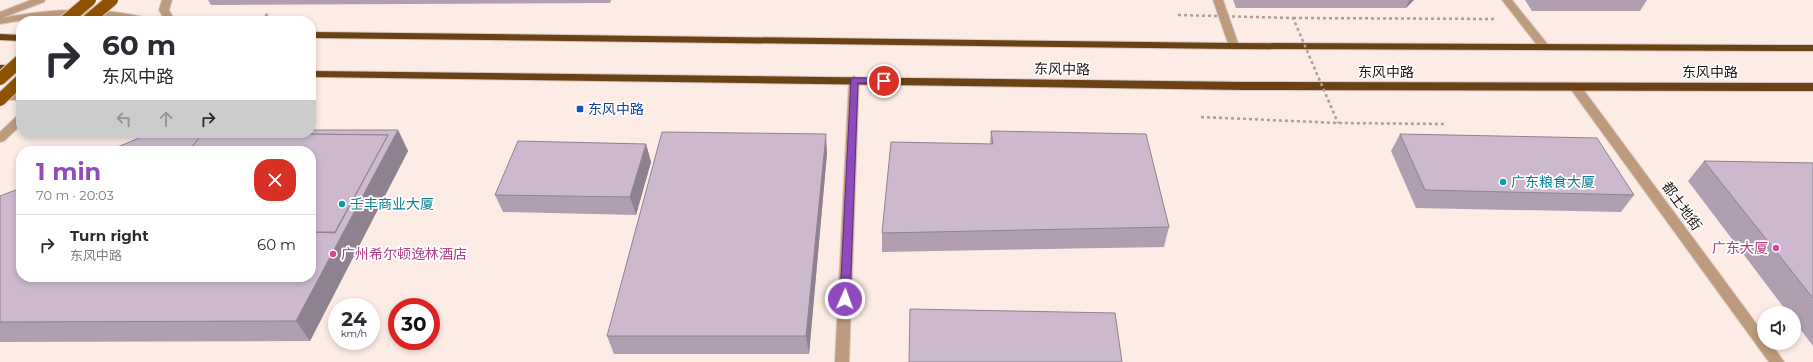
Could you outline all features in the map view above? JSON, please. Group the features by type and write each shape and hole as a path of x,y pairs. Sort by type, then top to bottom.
{"highway":[{"name":"东风中路","path":"316,35 1234,46 1813,48"},
{"path":"0,37 16,38"},
{"path":"0,68 16,68"},
{"name":"东风中路","path":"316,74 1252,86 1576,88 1813,87"}],"main road":[{"path":"71,16 90,0"},
{"path":"93,16 112,0"},
{"path":"0,79 16,65"},
{"path":"0,100 16,85"}],"street":[{"path":"0,15 40,0"},
{"path":"167,0 164,10 167,16"},
{"path":"1218,0 1234,46"},
{"path":"1507,0 1545,48"},
{"path":"29,16 66,12 127,16"},
{"path":"0,21 16,18"},
{"path":"842,362 854,80"},
{"name":"都土地街","path":"1576,88 1777,362"},
{"path":"0,96 16,96"},
{"path":"0,138 16,124"}],"path":[{"path":"1178,15 1293,18 1522,19"},
{"path":"1293,18 1338,123"},
{"path":"1201,117 1338,123 1444,124"}],"building":[{"path":"316,130 398,130 296,321 0,322 0,196 16,190 16,282 316,282 316,232 335,233 388,135 316,134"},
{"path":"991,131 1146,134 1169,227 882,233 891,142 993,144"},
{"path":"662,132 826,134 806,336 607,336"},
{"path":"316,134 388,135 335,232 316,232 316,146 193,146 199,138 316,138"},
{"name":"广东粮食大厦","path":"1400,134 1597,138 1634,195 1425,190"},
{"path":"139,138 199,138 193,146 120,146"},
{"path":"518,141 646,144 630,197 495,195"},
{"path":"1704,161 1813,163 1813,298"},
{"path":"910,309 1115,313 1122,362 909,362"}],"place":[{"name":"东风中路","path":"580,109"},
{"name":"广东粮食大厦","path":"1503,182"},
{"name":"壬丰商业大厦","path":"342,204"},
{"name":"广东大厦","path":"1776,248"},
{"name":"广州希尔顿逸林酒店","path":"333,254"}],"route":[{"path":"845,299 854,80 884,81"}]}
